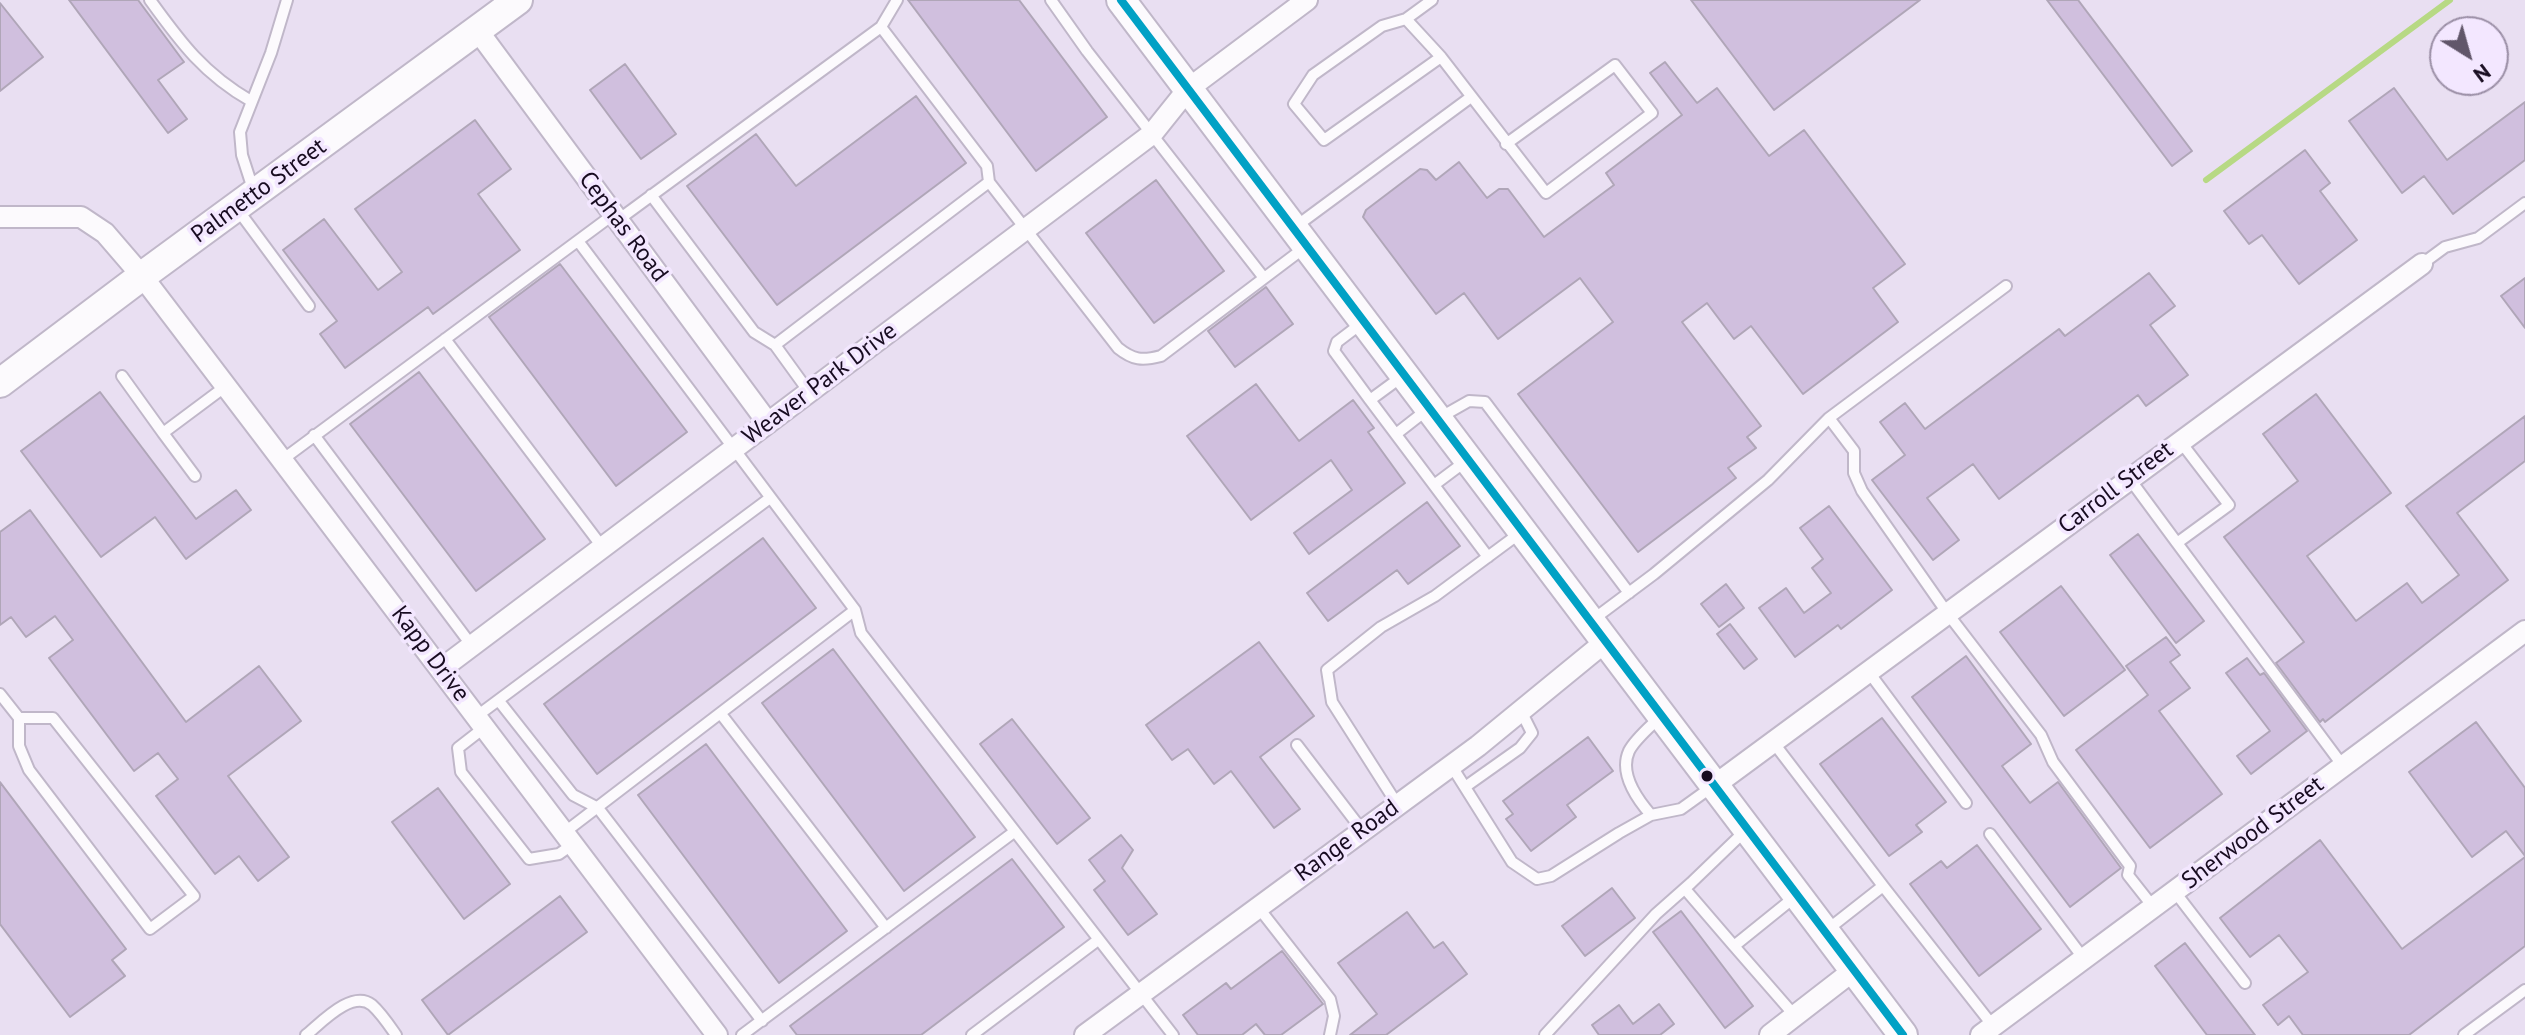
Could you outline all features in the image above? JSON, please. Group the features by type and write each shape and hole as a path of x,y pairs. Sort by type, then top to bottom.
{"street":[{"name":"Palmetto Street","path":"0,383 518,0"},
{"path":"1121,0 1903,1035"},
{"name":"Weaver Park Drive","path":"441,669 1152,134 1188,89 1307,0"},
{"name":"Cephas Road","path":"478,31 768,423"},
{"name":"Kapp Drive","path":"0,217 81,217 105,233 226,386 717,1035"},
{"name":"Carroll Street","path":"1715,785 2422,264"},
{"name":"Sherwood Street","path":"1987,1031 2525,631"},
{"name":"Range Road","path":"1085,1035 1521,711 1598,632"},
{"path":"1770,1035 1854,970"}],"lane":[{"path":"150,0 190,55 235,92 251,101"},
{"path":"287,0 271,53 240,132 246,202 309,306"},
{"path":"282,460 578,241 651,195 881,27 897,0"},
{"path":"1051,0 1087,51 1264,278"},
{"path":"1432,0 1406,19 1382,26 1313,75 1294,104 1324,140 1441,57"},
{"path":"1406,19 1441,57 1506,144 1546,193 1652,113 1615,65 1506,144"},
{"path":"881,27 987,166 989,182 1118,348 1131,358 1144,360 1161,356 1264,278 1300,237 1471,97"},
{"path":"775,345 989,182"},
{"path":"651,195 754,332 775,345 809,392"},
{"name":"Carroll Street","path":"2422,264 2445,247 2478,238 2525,203"},
{"path":"578,241 855,610 861,633 1173,1035"},
{"path":"1598,632 1629,593 1768,480 1829,418 2006,286"},
{"path":"1364,322 1337,342 1334,351 1488,557"},
{"path":"445,339 603,548"},
{"path":"1370,400 1404,375"},
{"path":"122,376 195,476"},
{"path":"163,433 226,386"},
{"path":"1396,434 1433,414 1469,401 1485,402 1629,593"},
{"path":"1829,418 1854,451 1854,473 1862,491 1948,614 2041,735 2053,762 2130,866 2128,875 2154,908"},
{"path":"314,435 472,646"},
{"path":"2177,543 2229,505 2179,441"},
{"path":"1434,485 1468,459"},
{"path":"2129,478 2343,766"},
{"path":"770,498 499,701 458,748 461,772 529,859 559,854 569,838 598,808 855,610"},
{"path":"1397,804 1332,702 1327,670 1381,627 1435,596 1522,531"},
{"path":"1868,671 1966,803"},
{"path":"0,694 19,718 19,746 29,770 150,929 194,896 53,718 19,718"},
{"path":"499,701 573,795 598,808 762,1021"},
{"path":"1465,787 1520,748 1532,733 1521,711"},
{"path":"721,714 886,928"},
{"path":"1651,815 1637,799 1626,771 1629,750 1661,715"},
{"path":"1773,742 1883,886 1987,1031"},
{"path":"1297,745 1362,830"},
{"path":"1451,765 1512,862 1537,879 1551,876 1651,815 1681,809 1715,785"},
{"path":"1545,1035 1656,914 1747,828"},
{"path":"749,1033 1014,832"},
{"path":"1990,834 2084,959"},
{"path":"1825,932 1883,886"},
{"path":"1685,889 1795,1016"},
{"path":"2175,892 2245,983"},
{"path":"1734,946 1797,895"},
{"path":"1258,907 1330,999 1334,1016 1330,1035"},
{"path":"972,1035 1098,940"},
{"path":"2464,1035 2525,990"},
{"path":"306,1035 339,1009 358,1000 369,1002 396,1035"}],"building":[{"path":"69,0 138,0 184,62 158,80 187,119 168,133"},
{"path":"908,0 1019,0 1107,117 1036,171"},
{"path":"1691,0 1920,0 1774,110"},
{"path":"2047,0 2078,0 2192,151 2172,166"},
{"path":"0,3 43,57 0,91"},
{"path":"1665,62 1697,103 1717,88 1769,156 1804,130 1905,264 1873,288 1898,322 1803,394 1751,326 1734,339 1707,303 1682,322 1761,426 1747,437 1756,448 1728,468 1736,478 1638,552 1518,394 1613,322 1580,278 1498,339 1464,293 1436,314 1363,217 1366,210 1420,169 1427,170 1436,180 1459,162 1487,198 1499,189 1508,189 1544,237 1614,185 1606,173 1682,115 1650,73"},
{"path":"625,64 676,134 641,159 590,90"},
{"path":"2394,88 2447,160 2525,102 2525,160 2453,214 2424,176 2402,193 2349,121"},
{"path":"916,96 966,163 777,305 687,186 756,134 796,186"},
{"path":"475,120 511,169 478,194 520,250 433,314 428,307 345,368 320,334 337,321 283,250 324,219 378,290 402,272 355,209"},
{"path":"2305,150 2330,183 2320,191 2357,240 2299,284 2262,235 2249,244 2224,211"},
{"path":"1156,180 1224,271 1154,323 1086,233"},
{"path":"560,264 687,432 616,486 489,317"},
{"path":"2149,273 2175,306 2150,325 2188,375 2146,406 2138,395 1999,499 1973,464 1927,498 1959,540 1933,560 1872,480 1905,455 1880,422 1905,403 1925,429 2059,329 2065,336"},
{"path":"2525,278 2525,328 2501,296"},
{"path":"1266,287 1293,324 1235,367 1208,331"},
{"path":"419,372 545,539 476,591 350,424"},
{"path":"1256,384 1299,441 1353,400 1374,428 1368,432 1405,483 1309,554 1294,533 1352,490 1331,460 1251,520 1187,436"},
{"path":"100,392 196,519 236,490 251,510 186,559 155,517 101,557 21,451"},
{"path":"2316,394 2391,493 2307,556 2356,621 2407,583 2422,603 2459,575 2406,506 2525,416 2525,461 2457,513 2508,580 2325,722 2323,719 2320,722 2276,663 2304,642 2224,537 2298,481 2263,434"},
{"path":"1427,502 1460,546 1408,584 1397,570 1328,621 1307,593"},
{"path":"1829,506 1892,590 1841,629 1838,625 1795,657 1759,608 1786,588 1804,613 1831,593 1812,568 1823,559 1800,528"},
{"path":"30,510 186,722 259,666 301,721 228,776 289,857 258,881 239,856 215,874 156,796 178,779 158,753 134,771 49,658 73,640 55,616 26,637 11,617 0,625 0,532"},
{"path":"2138,534 2204,621 2176,643 2110,555"},
{"path":"763,538 816,608 597,774 544,704"},
{"path":"1726,584 1744,608 1719,627 1701,604"},
{"path":"2061,586 2125,670 2064,716 2000,632"},
{"path":"1730,624 1757,659 1744,669 1717,634"},
{"path":"2166,637 2180,655 2170,662 2190,688 2159,711 2222,794 2150,848 2076,750 2148,695 2126,666"},
{"path":"1259,642 1314,716 1260,757 1300,809 1274,828 1231,771 1214,784 1188,749 1172,760 1146,725"},
{"path":"833,649 975,837 904,891 762,703"},
{"path":"1966,656 2031,744 2002,766 2030,803 2058,782 2121,868 2070,907 1912,697"},
{"path":"2247,658 2260,675 2264,673 2307,731 2251,774 2237,756 2270,731 2226,673"},
{"path":"1882,718 1946,802 1916,825 1922,832 1889,856 1820,764"},
{"path":"1012,719 1090,818 1057,844 980,744"},
{"path":"2476,722 2525,788 2525,856 2506,831 2472,857 2409,772"},
{"path":"1588,737 1613,771 1567,805 1576,817 1531,851 1506,819 1513,814 1503,801"},
{"path":"706,744 847,931 779,983 638,795"},
{"path":"0,782 126,949 112,960 125,976 70,1017 0,924"},
{"path":"438,788 510,884 464,919 392,822"},
{"path":"1121,835 1133,850 1122,868 1157,914 1128,935 1094,890 1105,881 1089,860"},
{"path":"2320,840 2402,949 2525,857 2525,946 2409,1035 2303,1035 2289,1016 2278,1025 2263,1005 2308,972 2279,935 2250,957 2220,918"},
{"path":"1977,845 2041,929 1979,976 1910,884 1941,861 1947,868"},
{"path":"1012,859 1064,927 921,1035 797,1035 790,1026"},
{"path":"1612,888 1635,918 1585,956 1562,926"},
{"path":"560,896 587,932 448,1035 422,1000"},
{"path":"1681,911 1753,1006 1725,1028 1653,932"},
{"path":"1407,912 1434,948 1443,942 1467,974 1386,1035 1350,1035 1377,1014 1338,963"},
{"path":"2185,943 2255,1035 2207,1035 2155,966"},
{"path":"1282,951 1323,1004 1281,1035 1265,1035 1256,1024 1242,1035 1198,1035 1183,1015 1226,983 1231,989"},
{"path":"1659,1004 1674,1024 1660,1035 1599,1035 1592,1025 1619,1005 1633,1024"}],"waterway":[{"path":"2206,180 2450,0"}],"transit line":[{"path":"1121,0 1903,1035"}]}
